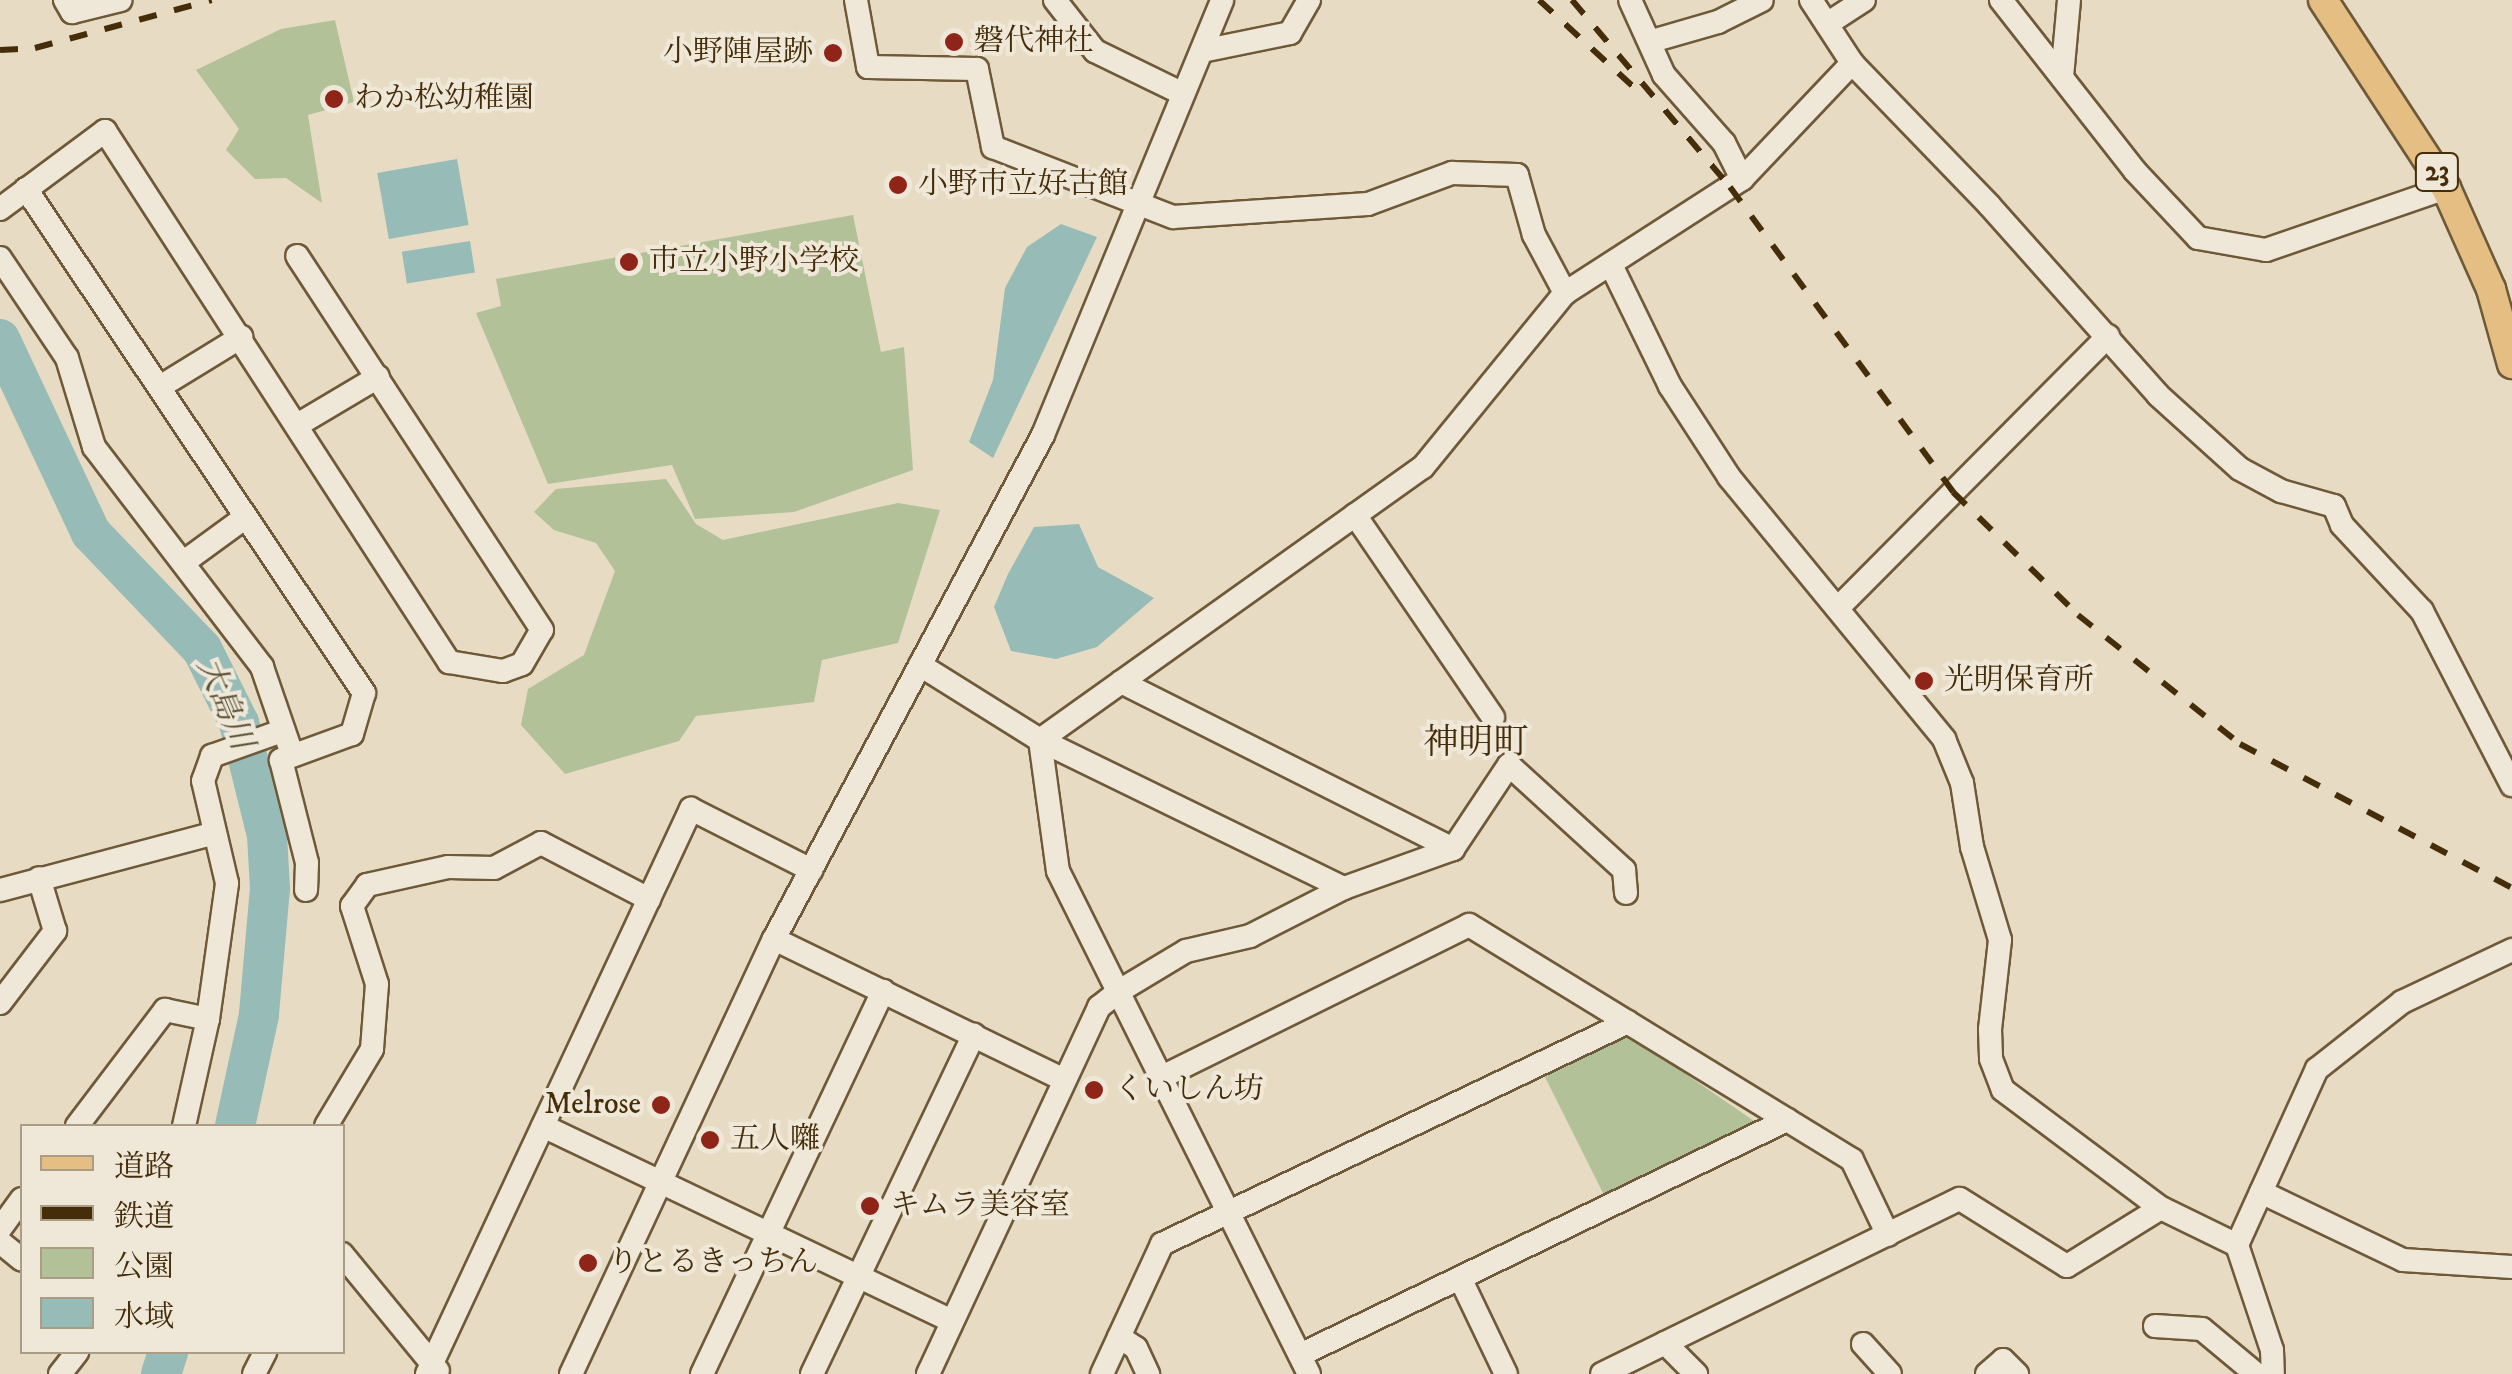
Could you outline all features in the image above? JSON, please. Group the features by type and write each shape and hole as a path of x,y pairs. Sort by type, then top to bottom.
{"main road":[{"name":"23","path":"2323,0 2386,87 2446,188 2491,289 2512,364"}],"street":[{"path":"66,0 72,12 121,0"},
{"path":"856,0 868,66 977,69 992,147 1173,217 1368,204 1452,173 1516,175 1534,235 1565,293"},
{"path":"1055,0 1095,51 1183,94"},
{"path":"571,1374 774,940 1043,435 1222,0"},
{"path":"1202,51 1290,33 1309,0"},
{"path":"1630,0 1652,41 1664,75 1724,143 1742,179"},
{"path":"1652,41 1718,22 1762,0"},
{"path":"1811,0 1852,63 2108,336 2158,396 2240,469 2281,491 2334,506 2342,525 2422,610 2512,785"},
{"path":"1827,24 1864,0"},
{"path":"2001,0 2198,238 2266,250 2446,188"},
{"path":"2062,78 2069,0"},
{"path":"1040,740 1423,467 1565,293 1612,267 1742,179 1852,63"},
{"path":"0,209 105,132 299,424 449,662 502,671 522,664 542,630 298,256"},
{"path":"26,189 163,385 243,519 364,693 352,734 281,760 307,863 306,890"},
{"path":"0,258 67,358 94,448 262,667 292,754"},
{"path":"1612,267 1670,386 1729,478 1944,739 1962,783 1972,847 2000,940 1990,1029 2003,1090 2160,1208 2237,1245"},
{"path":"1839,607 2108,336"},
{"path":"163,385 241,337"},
{"path":"299,424 378,376"},
{"path":"1355,515 1493,717"},
{"path":"184,562 243,519"},
{"path":"920,665 1040,740 1344,888"},
{"path":"1121,682 1453,849"},
{"path":"184,1124 208,1018 226,883 203,781 212,756 282,731"},
{"path":"1040,740 1058,871 1121,990 1305,1365 1460,1278 1787,1120"},
{"path":"928,1374 1099,1007 1121,990 1186,950 1250,936 1344,888 1453,849 1508,765 1624,870 1626,893"},
{"path":"345,1258 433,1370 691,809 811,870"},
{"path":"0,890 215,833"},
{"path":"327,1124 372,1049 377,984 352,906 368,886 448,867 494,868 541,843 649,899"},
{"path":"0,1003 54,931 39,878"},
{"path":"1164,1076 1470,925 1852,1160 1888,1235"},
{"path":"774,940 1065,1080"},
{"path":"2272,1374 2272,1350 2237,1245 2317,1069 2402,1002 2512,950"},
{"path":"702,1374 882,990"},
{"path":"79,1124 165,1010 208,1018"},
{"path":"1102,1374 1162,1244 1628,1022"},
{"path":"812,1374 974,1035"},
{"path":"543,1126 952,1321"},
{"path":"2261,1192 2403,1260 2512,1268"},
{"path":"1602,1374 1960,1199 2067,1266 2160,1208"},
{"path":"0,1229 20,1202"},
{"path":"0,1242 20,1258"},
{"path":"1460,1278 1506,1374"},
{"path":"2156,1326 2202,1330 2256,1374"},
{"path":"1119,1336 1136,1348 1148,1374"},
{"path":"1665,1344 1696,1374"},
{"path":"1863,1344 1890,1374"},
{"path":"60,1374 75,1354"},
{"path":"1987,1374 2004,1360 2017,1374"}],"green space":[{"path":"335,20 354,102 308,115 322,203 286,178 255,179 226,150 239,129 196,70 281,29"},
{"path":"853,215 881,352 904,347 913,470 794,512 695,519 672,465 548,484 476,313 501,306 496,279"},
{"path":"666,479 696,524 723,540 898,503 940,510 898,643 822,660 814,702 696,716 679,741 565,774 521,725 528,689 584,655 615,571 596,543 554,530 534,512 556,489"},
{"path":"1629,1035 1757,1123 1605,1197 1545,1077"}],"water":[{"path":"457,159 469,225 389,239 377,173"},
{"path":"1061,224 1097,237 993,458 969,442 993,380 1005,288 1027,247"},
{"path":"470,241 475,273 407,283 402,252"},
{"path":"1079,524 1098,567 1154,598 1097,647 1056,659 1011,651 994,607 1008,574 1034,527"}],"waterway":[{"name":"大島川","path":"0,339 91,533 202,649 239,723 267,835 270,888 259,1015 235,1124"},
{"name":"大島川","path":"161,1374 167,1354"}],"railway":[{"path":"0,50 35,48 212,0"},
{"path":"1539,0 1638,91"},
{"path":"1572,0 1730,187 1953,492 2078,615 2240,744 2512,888"}],"place":[{"name":"磐代神社","path":"954,42"},
{"name":"小野陣屋跡","path":"833,53"},
{"name":"わか松幼稚園","path":"334,99"},
{"name":"小野市立好古館","path":"898,185"},
{"name":"市立小野小学校","path":"629,262"},
{"name":"光明保育所","path":"1924,681"},
{"name":"くいしん坊","path":"1094,1090"},
{"name":"Melrose","path":"661,1105"},
{"name":"五人囃","path":"710,1140"},
{"name":"キムラ美容室","path":"870,1206"},
{"name":"りとるきっちん","path":"588,1263"}],"district":[{"name":"神明町","path":"1476,743"}]}
